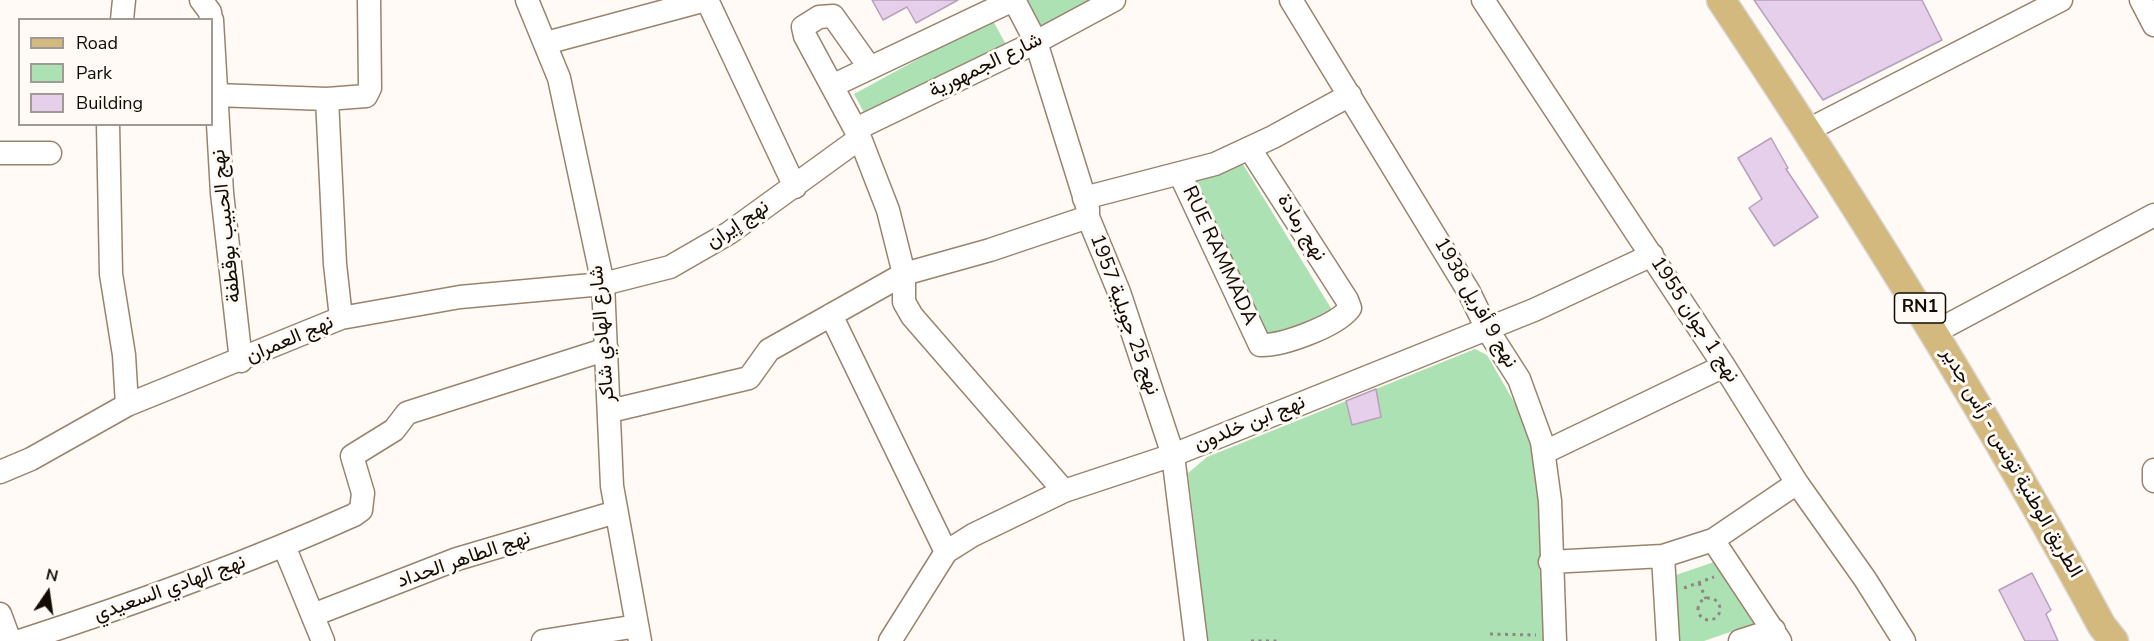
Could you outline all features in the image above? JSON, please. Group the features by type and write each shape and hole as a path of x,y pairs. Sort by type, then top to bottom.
{"main road":[{"name":"الطريق الوطنية تونس - رأس جدير","path":"1721,0 1808,130 1935,332 2040,511 2107,636"}],"street":[{"path":"122,18 124,0"},
{"name":"نهج الحبيب بوقطفة","path":"201,0 212,18"},
{"path":"215,95 327,99 366,96 370,88 369,0"},
{"name":"شارع الهادي شاكر","path":"527,0 559,78 603,284 610,411 610,461 616,512 638,633"},
{"path":"546,43 672,5 707,0 795,187"},
{"path":"832,86 1013,0"},
{"name":"نهج 25 جويلية 1957","path":"1013,0 1036,42 1086,208 1119,292 1173,455 1196,641"},
{"name":"شارع الجمهورية","path":"858,133 1114,0"},
{"name":"نهج 9 أفريل 1938","path":"1291,0 1463,282 1487,329 1519,379 1545,452 1550,501 1546,638"},
{"name":"نهج 1 جوان 1955","path":"1483,0 1652,255 1797,483 1865,579 1904,641"},
{"path":"1808,130 2061,0"},
{"path":"2141,0 2154,25"},
{"path":"870,68 833,16 826,14 813,19 802,30 858,133 888,210 904,274 904,302 912,316 1064,491"},
{"name":"نهج الحبيب بوقطفة","path":"213,45 222,193 242,361"},
{"path":"610,411 749,378 770,350 904,274 990,250 1086,208 1250,148 1350,95"},
{"path":"327,99 334,264 341,318"},
{"path":"108,126 111,274 124,355 127,405"},
{"name":"نهج إيران","path":"603,284 644,272 660,270 685,260 795,187 858,133"},
{"name":"نهج رمادة","path":"1250,148 1307,235 1350,308"},
{"path":"0,153 50,153"},
{"name":"RUE RAMMADA","path":"1180,174 1260,345 1300,336 1337,321 1350,308"},
{"path":"1935,332 2154,215"},
{"name":"نهج ابن خلدون","path":"890,641 946,552 973,535 1064,491 1173,455 1487,329 1652,255"},
{"name":"نهج العمران","path":"0,472 31,459 127,405 242,361 341,318 460,297 603,284"},
{"path":"831,315 946,552"},
{"name":"نهج الهادي السعيدي","path":"21,641 124,607 284,546 361,510 363,492 352,456 394,430 407,413 607,349"},
{"path":"1545,452 1724,366"},
{"path":"2154,470 2154,480"},
{"path":"1550,562 1663,556 1713,540 1797,483"},
{"name":"نهج الطاهر الحداد","path":"313,615 457,559 616,512"},
{"path":"1713,540 1777,635 1740,641"},
{"path":"284,546 323,641"},
{"path":"1663,556 1668,641"},
{"path":"0,614 7,639 10,641"},
{"path":"543,641 638,633"}],"path":[{"path":"1665,595 1733,570"},
{"path":"1699,583 1706,599"},
{"path":"1706,599 1716,601 1719,608 1718,615 1712,619 1702,617 1699,612 1699,605 1706,599"},
{"path":"1490,634 1546,638"},
{"path":"1515,634 1515,641"},
{"path":"1251,641 1280,641"}],"green space":[{"path":"1025,0 1093,0 1036,31"},
{"path":"992,19 1008,48 869,122 854,94"},
{"path":"1241,161 1340,323 1269,350 1187,176"},
{"path":"1475,349 1487,355 1525,421 1535,452 1548,641 1208,641 1188,473 1207,457"},
{"path":"1714,562 1754,624 1704,641 1679,641 1673,576"}],"building":[{"path":"872,0 958,0 916,23 907,7 883,20"},
{"path":"1754,0 1922,0 1942,40 1823,100"},
{"path":"1771,138 1788,168 1786,169 1818,217 1774,246 1749,208 1762,199 1738,158"},
{"path":"1376,389 1381,417 1352,425 1346,401"},
{"path":"2032,573 2051,610 2046,614 2058,641 2025,641 1999,590"}]}
